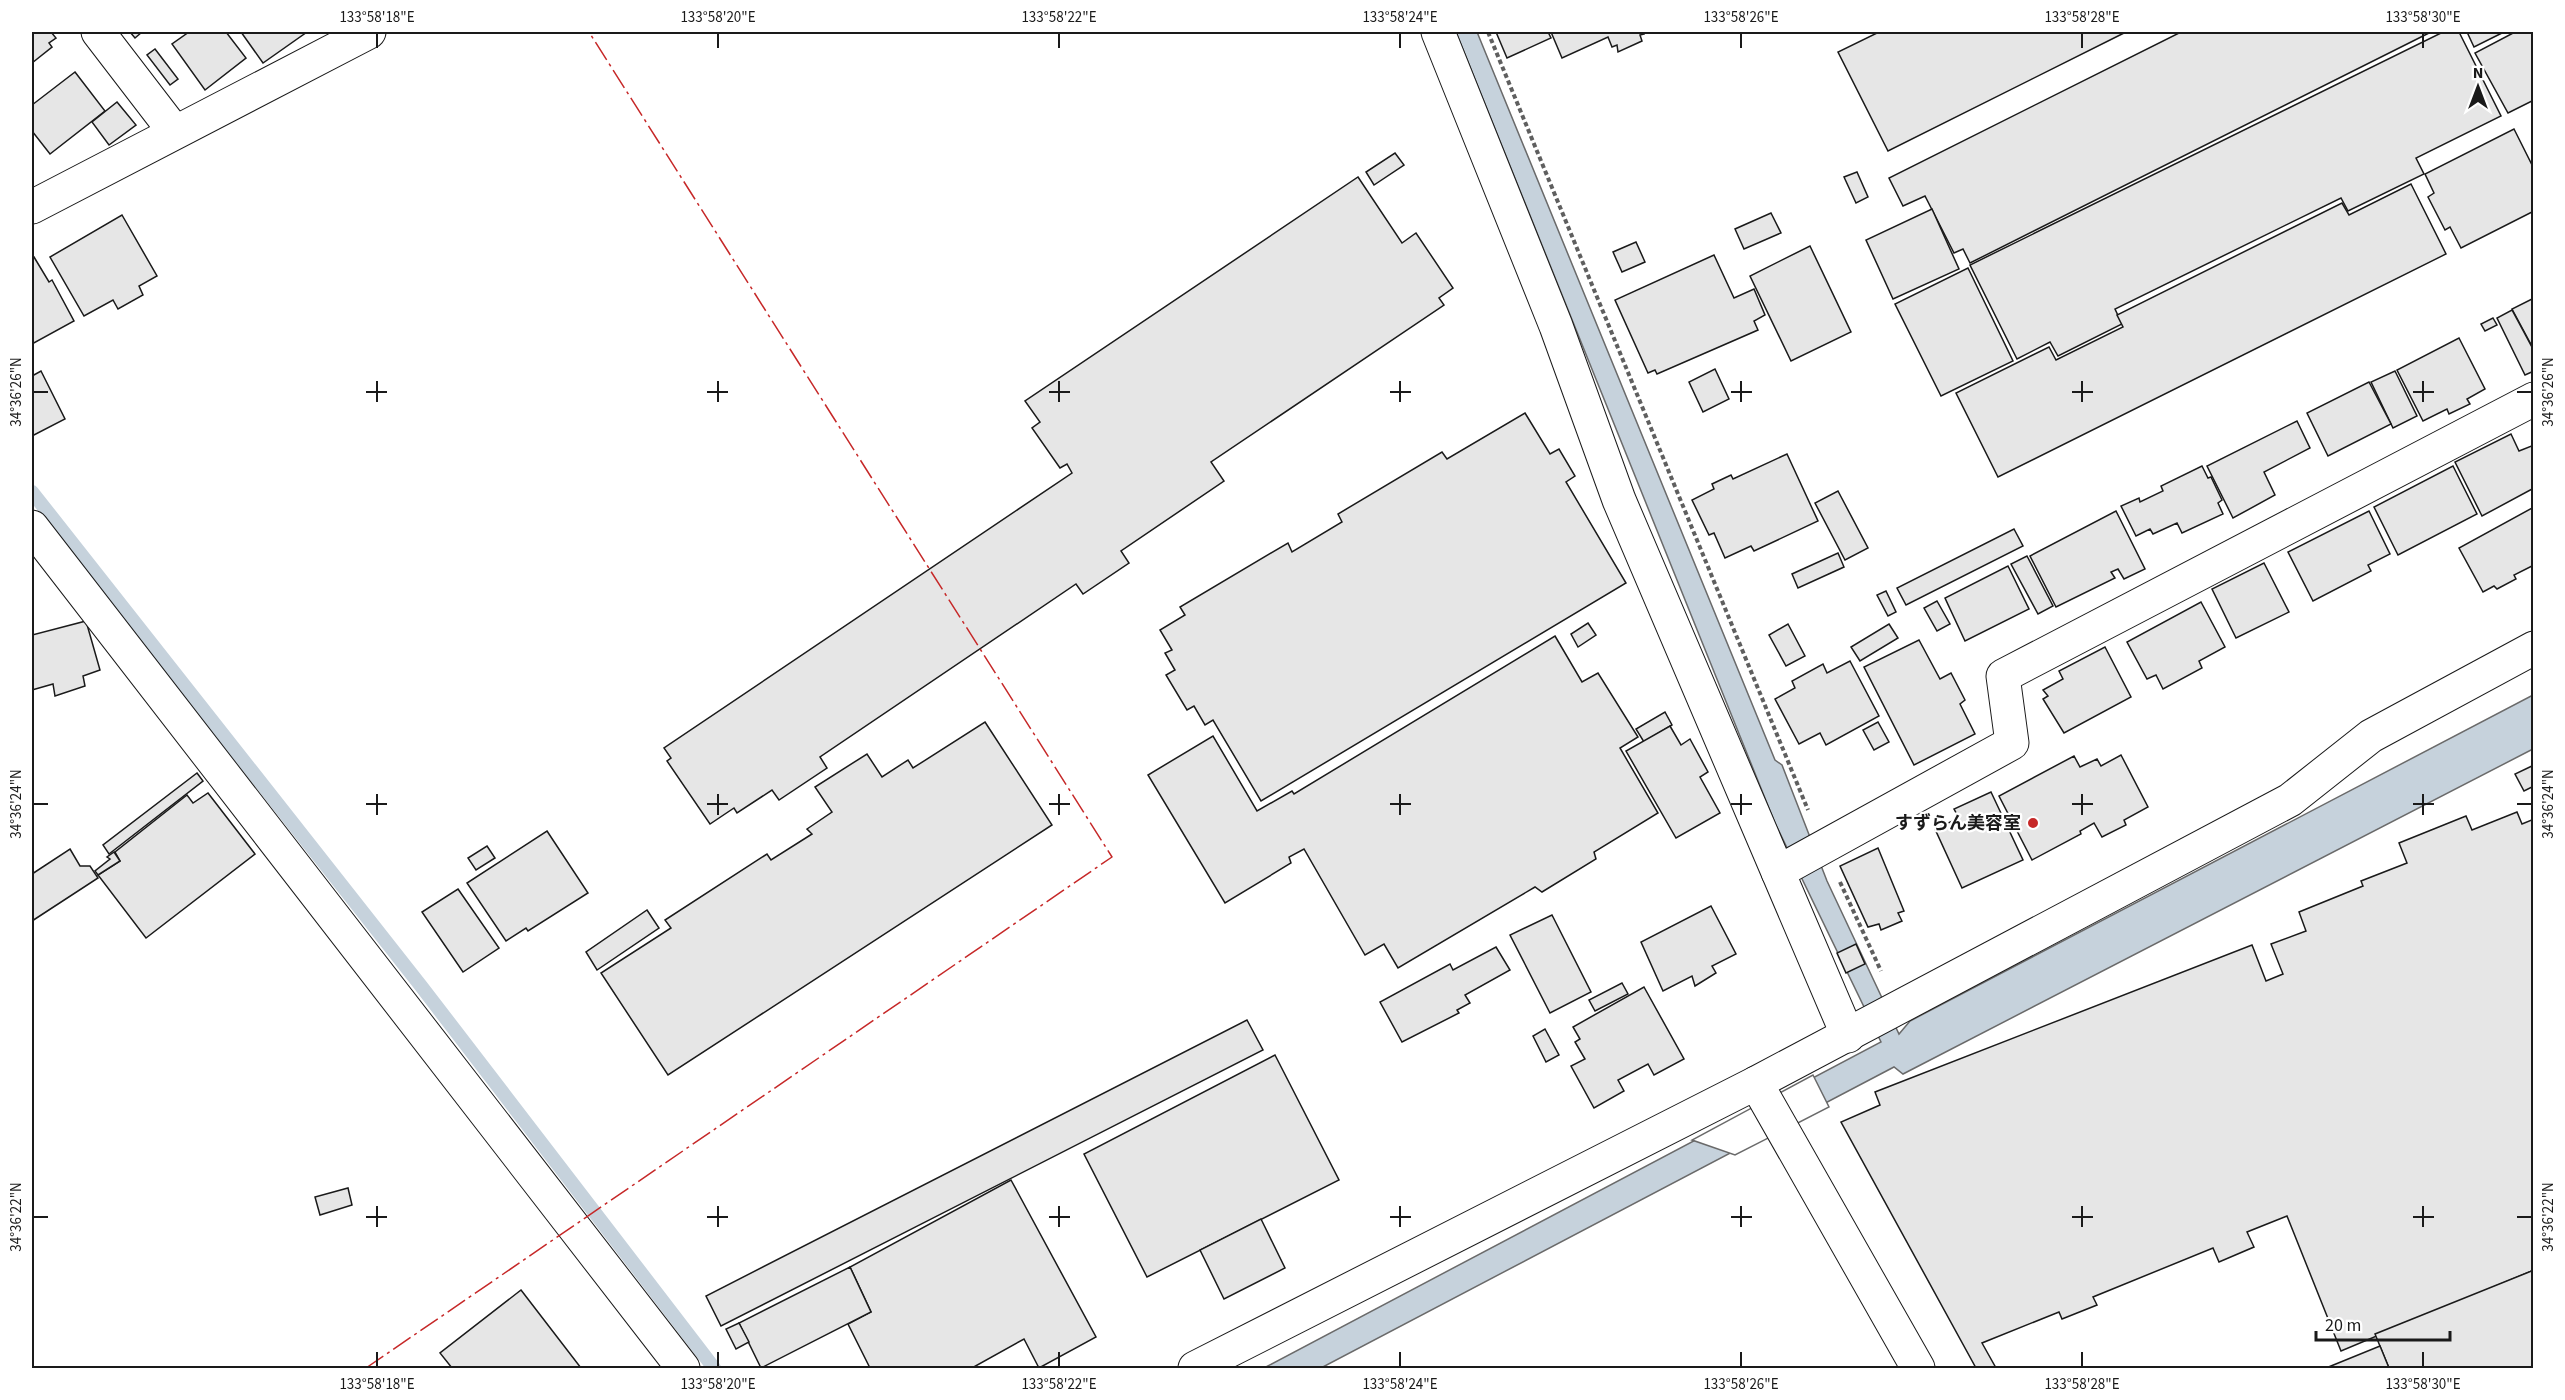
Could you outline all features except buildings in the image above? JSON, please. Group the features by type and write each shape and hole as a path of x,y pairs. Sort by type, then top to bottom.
{"street":[{"path":"98,32 174,131"},
{"path":"32,207 174,131 369,32"},
{"path":"1438,32 1557,326 1618,500 1784,869 1877,1021"},
{"path":"1784,869 2012,743 2004,676 2534,399"},
{"path":"32,527 683,1368"},
{"path":"1195,1368 1877,1021 2290,800 2371,736 2534,648"},
{"path":"1756,1083 1918,1368"}],"path":[{"path":"1488,32 1821,849 1877,1021"}],"shaded area":[{"path":"1456,32 1477,32 1775,760 1782,765 1827,881 1899,1034 1910,1021 2533,695 2533,749 1903,1074 1894,1067 1321,1368 1264,1368 1881,1042 1775,823"}],"pier":[{"path":"1813,1075 1829,1107 1735,1155 1692,1140"}],"waterway":[{"path":"32,492 421,986 714,1368"}],"power":[{"path":"366,1368 1112,857 589,32"}],"place":[{"name":"すずらん美容室","path":"2033,823"}]}
